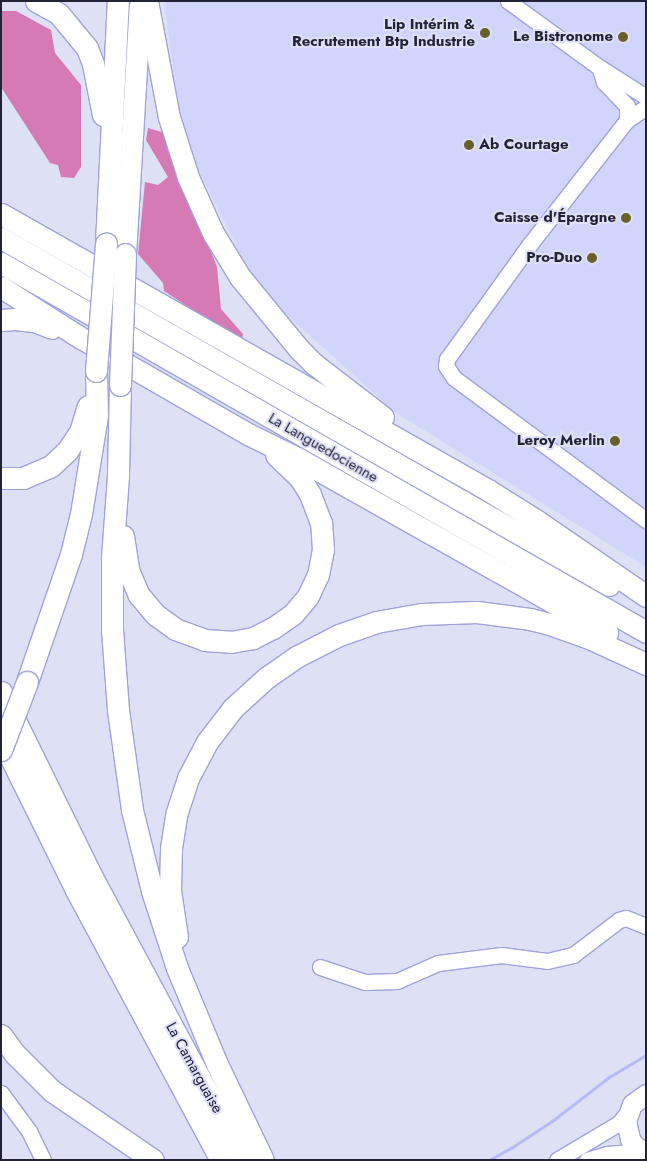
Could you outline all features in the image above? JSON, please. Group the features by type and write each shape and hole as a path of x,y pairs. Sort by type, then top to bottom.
{"highway":[{"path":"36,1 59,14 87,48 97,78 110,154"},
{"path":"1,750 65,573 81,514 96,423 96,371 106,243 118,1"},
{"path":"140,1 125,254 118,476 112,557 112,630 118,710 132,810 152,891 174,960 196,1014 263,1160"},
{"path":"147,1 169,116 182,160 210,226 240,278 278,326 314,364 381,416 646,596"},
{"path":"1,214 488,490"},
{"name":"La Languedocienne","path":"1,238 646,606"},
{"name":"La Languedocienne","path":"1,263 646,632"},
{"path":"1,287 81,338 248,434 297,458 646,655"},
{"path":"1,320 14,318 34,321 81,338"},
{"path":"1,478 23,478 38,472 51,466 67,451 80,432 96,371"},
{"path":"118,476 125,555 134,585 148,606 170,626 195,637 231,642 253,638 284,622 301,606 318,575 323,549 318,514 306,486 289,467 248,434"},
{"path":"196,1014 174,919 170,867 173,829 188,778 207,742 233,708 266,678 296,657 357,629 400,617 452,612 508,615 550,624 589,638 646,664"},
{"name":"La Camarguaise","path":"1,692 68,831 244,1160"},
{"path":"1,738 74,888 221,1160"},
{"path":"1,1034 22,1062 52,1091 153,1160"}],"main road":[{"path":"644,1152 630,1139 626,1121 632,1104 646,1094"}],"street":[{"path":"508,1 598,67 645,106 627,120 530,244 447,359 446,366 454,378 646,520"},
{"path":"598,67 604,82 627,106 627,120"},
{"path":"320,968 365,982 396,981 438,963 501,955 547,961 573,955 619,920 626,918 646,926"},
{"path":"1,1093 29,1131 43,1160"},
{"path":"557,1160 619,1122 628,1112"},
{"path":"587,1160 607,1154 644,1152"}],"shaded area":[{"path":"164,1 646,1 646,567 396,413 258,289 182,137"},
{"path":"1,11 16,11 51,30 55,53 81,85 81,167 74,178 61,177 58,165 50,163 1,87"},
{"path":"148,128 165,133 217,267 221,309 243,334 242,339 231,335 164,291 163,283 138,254 145,182 158,185 168,177 146,140"}],"waterway":[{"path":"489,1160 552,1121 609,1077 646,1055"}],"place":[{"name":"Lip Intérim & Recrutement Btp Industrie","path":"485,33"},
{"name":"Le Bistronome","path":"623,37"},
{"name":"Ab Courtage","path":"469,145"},
{"name":"Caisse d'Épargne","path":"626,218"},
{"name":"Pro-Duo","path":"592,258"},
{"name":"Leroy Merlin","path":"615,441"}]}
